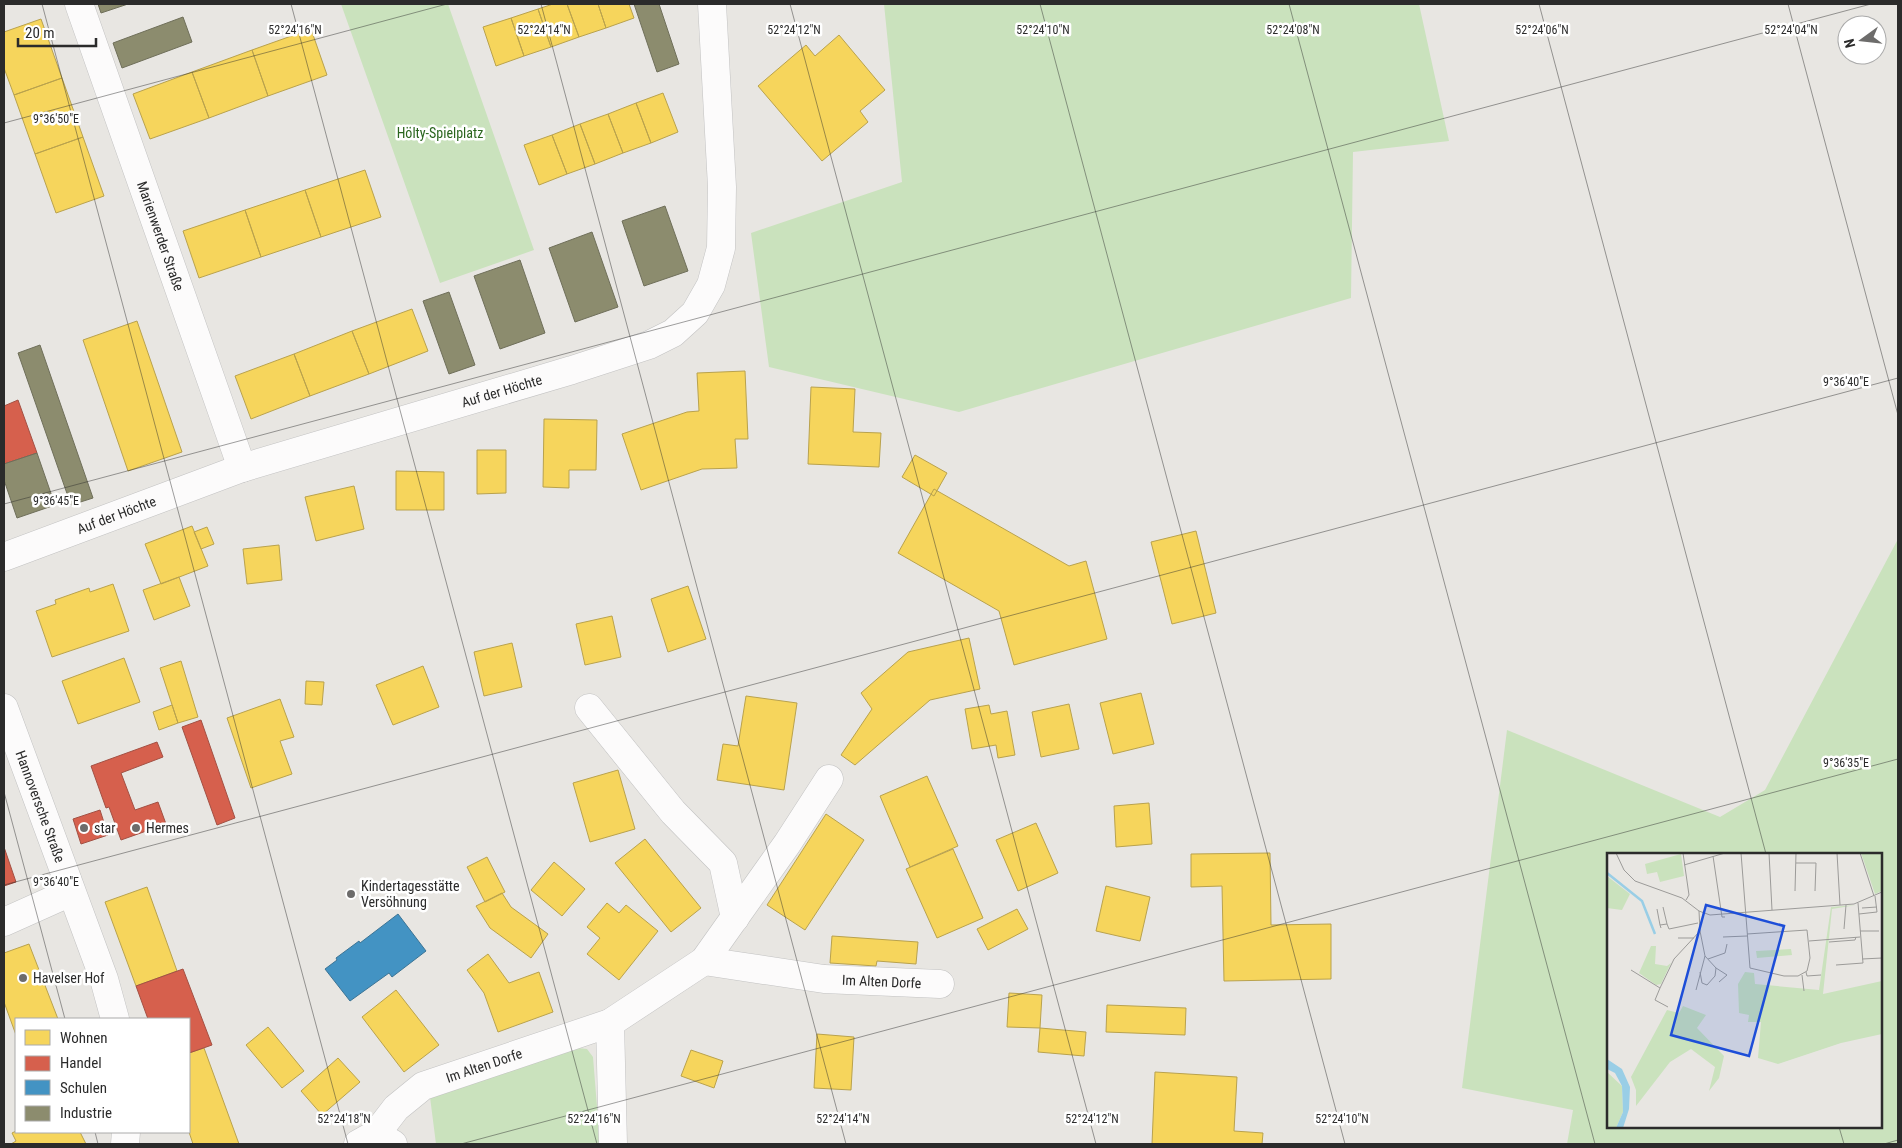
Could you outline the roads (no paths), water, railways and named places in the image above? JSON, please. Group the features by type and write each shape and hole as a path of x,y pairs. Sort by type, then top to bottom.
{"street":[{"name":"Marienwerder Straße","path":"79,4 242,468"},
{"name":"Auf der Höchte","path":"4,557 242,468 649,345 673,333 695,313 712,285 721,248 722,186 712,4"},
{"name":"Hannoversche Straße","path":"4,708 104,979 115,1018"},
{"path":"589,708 673,812 722,863 735,918"},
{"name":"Im Alten Dorfe","path":"376,1141 396,1108 423,1086 610,1022 704,962 788,844 829,779"},
{"path":"4,922 71,892"},
{"name":"Im Alten Dorfe","path":"704,962 824,979 940,984"},
{"path":"610,1022 613,1144"}],"place":[{"name":"star","path":"84,828"},
{"name":"Hermes","path":"136,828"},
{"name":"Kindertagesstätte Versöhnung","path":"351,894"},
{"name":"Havelser Hof","path":"23,978"}],"park label":[{"name":"Hölty-Spielplatz","path":"440,133"}]}
